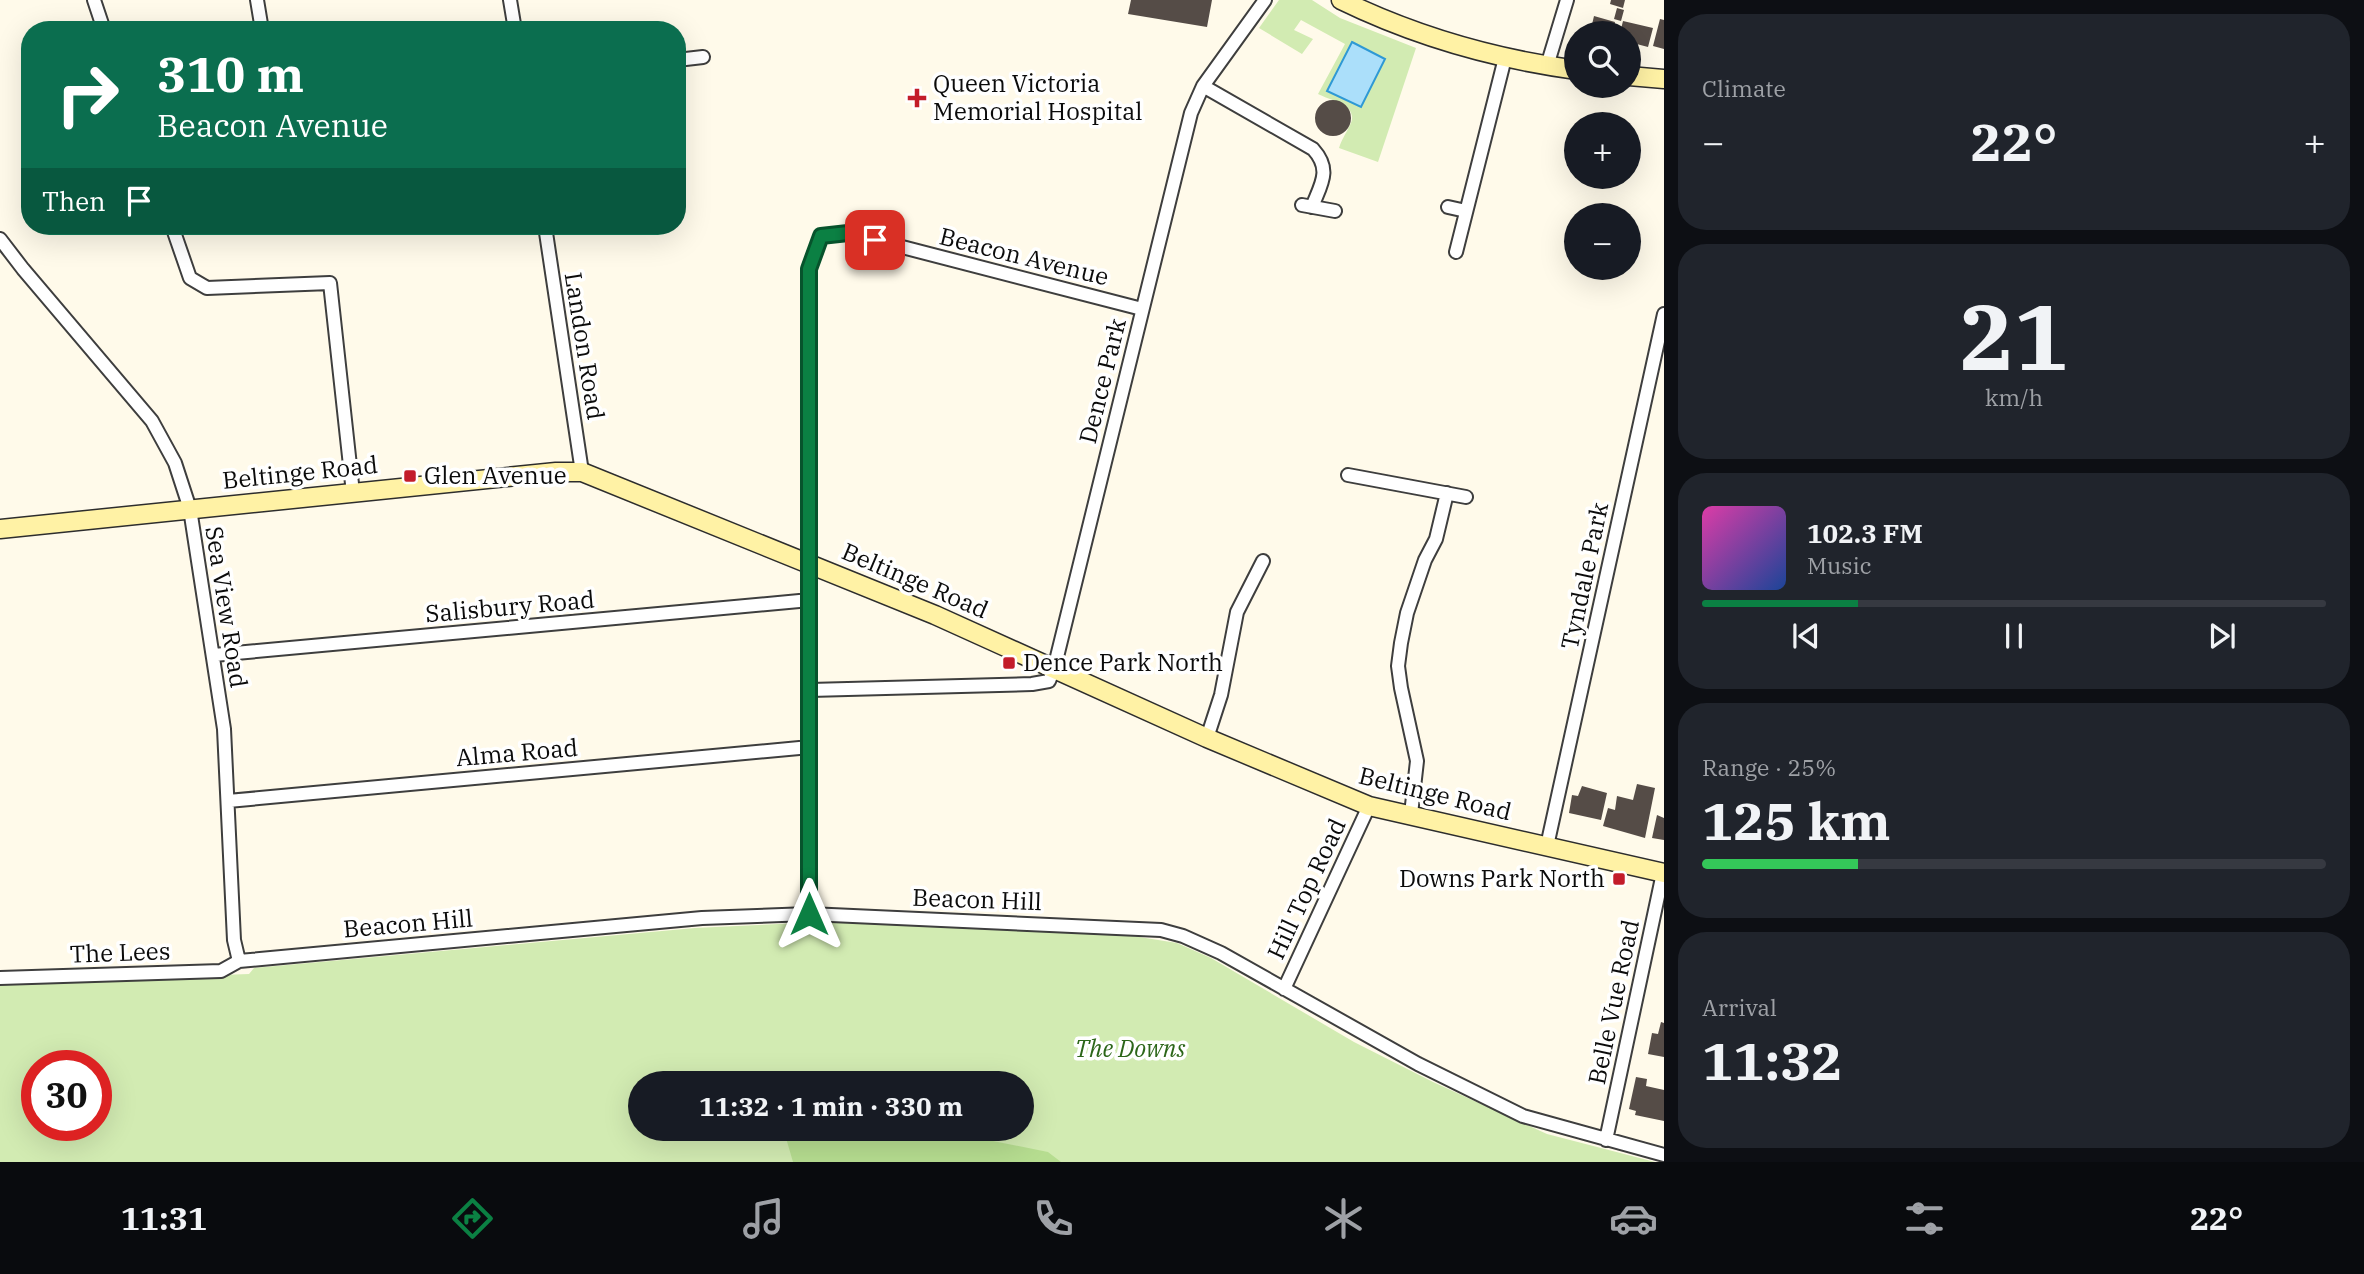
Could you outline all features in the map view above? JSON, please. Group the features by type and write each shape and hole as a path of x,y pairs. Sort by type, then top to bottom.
{"street":[{"path":"94,0 101,21"},
{"path":"257,0 260,21"},
{"path":"510,0 514,21"},
{"name":"Dence Park","path":"1054,669 1191,113 1203,86 1265,0"},
{"path":"1341,0 1374,16 1459,46 1505,58 1564,68"},
{"path":"1547,66 1567,0"},
{"path":"686,60 703,57"},
{"path":"1456,252 1505,58"},
{"path":"1641,77 1664,79"},
{"path":"1203,86 1313,149 1324,166 1324,177 1307,206 1335,211"},
{"path":"1448,207 1466,211"},
{"name":"Beacon Avenue","path":"809,914 809,269 821,236 848,233 1142,309"},
{"path":"175,235 190,278 208,288 330,283 353,493"},
{"name":"Landon Road","path":"546,235 582,472"},
{"name":"Sea View Road","path":"0,239 152,421 175,463 190,509 224,729 234,940 239,961"},
{"name":"Tyndale Park","path":"1547,846 1664,314"},
{"name":"Beltinge Road","path":"0,528 556,472 582,472 935,615 1207,738 1369,806 1664,873"},
{"path":"1348,475 1466,497"},
{"path":"1411,814 1417,761 1398,666 1418,559 1436,539 1447,493"},
{"path":"1207,738 1221,695 1237,612 1263,561"},
{"name":"Salisbury Road","path":"214,655 810,600"},
{"path":"810,690 1032,684 1049,681 1054,669"},
{"name":"Alma Road","path":"228,801 810,747"},
{"name":"Hill Top Road","path":"1283,989 1369,806"},
{"name":"Belle Vue Road","path":"1606,1140 1664,873"},
{"name":"Beacon Hill","path":"239,961 675,921 809,914 1161,930 1202,943 1418,1064 1523,1116 1664,1155"},
{"name":"The Lees","path":"0,978 221,971 239,961"}],"green space":[{"path":"1279,0 1312,0 1340,18 1416,48 1378,162 1339,148 1352,120 1351,114 1343,105 1318,94 1345,44 1301,20 1294,30 1313,39 1302,54 1259,28"},
{"name":"The Downs","path":"822,922 1027,929 1133,936 1177,943 1211,958 1354,1042 1433,1082 1547,1134 1655,1162 0,1162 0,983 249,974 254,968 695,928"},
{"path":"787,1141 993,1141 1048,1152 1061,1162 793,1162"}],"water":[{"path":"1352,42 1385,59 1361,107 1327,91"}],"building":[{"path":"1131,0 1212,0 1207,27 1128,14"},
{"path":"1611,0 1625,0 1623,8 1610,4"},
{"path":"1617,8 1624,10 1621,21 1614,19"},
{"path":"1594,16 1612,21 1593,21"},
{"path":"1660,19 1664,20 1664,49 1653,46"},
{"path":"1641,25 1653,28 1648,47 1641,45"},
{"path":"1333,100 1346,105 1351,118 1346,131 1333,136 1320,131 1315,118 1320,105"},
{"path":"1637,784 1655,788 1645,838 1603,826 1608,808 1615,810 1617,796 1633,800"},
{"path":"1582,786 1607,793 1601,820 1569,813 1572,795 1578,796"},
{"path":"1657,815 1664,818 1664,840 1652,838"},
{"path":"1661,1022 1664,1023 1664,1057 1648,1054 1652,1033 1658,1034"},
{"path":"1636,1077 1647,1079 1646,1086 1664,1090 1664,1121 1635,1115 1636,1111 1629,1109"}],"place":[{"name":"Queen Victoria Memorial Hospital","path":"917,98"},
{"name":"Glen Avenue","path":"410,476"},
{"name":"Dence Park North","path":"1009,663"},
{"name":"Downs Park North","path":"1619,879"}],"route":[{"path":"809,914 809,269 821,236 848,233 875,240"}]}
